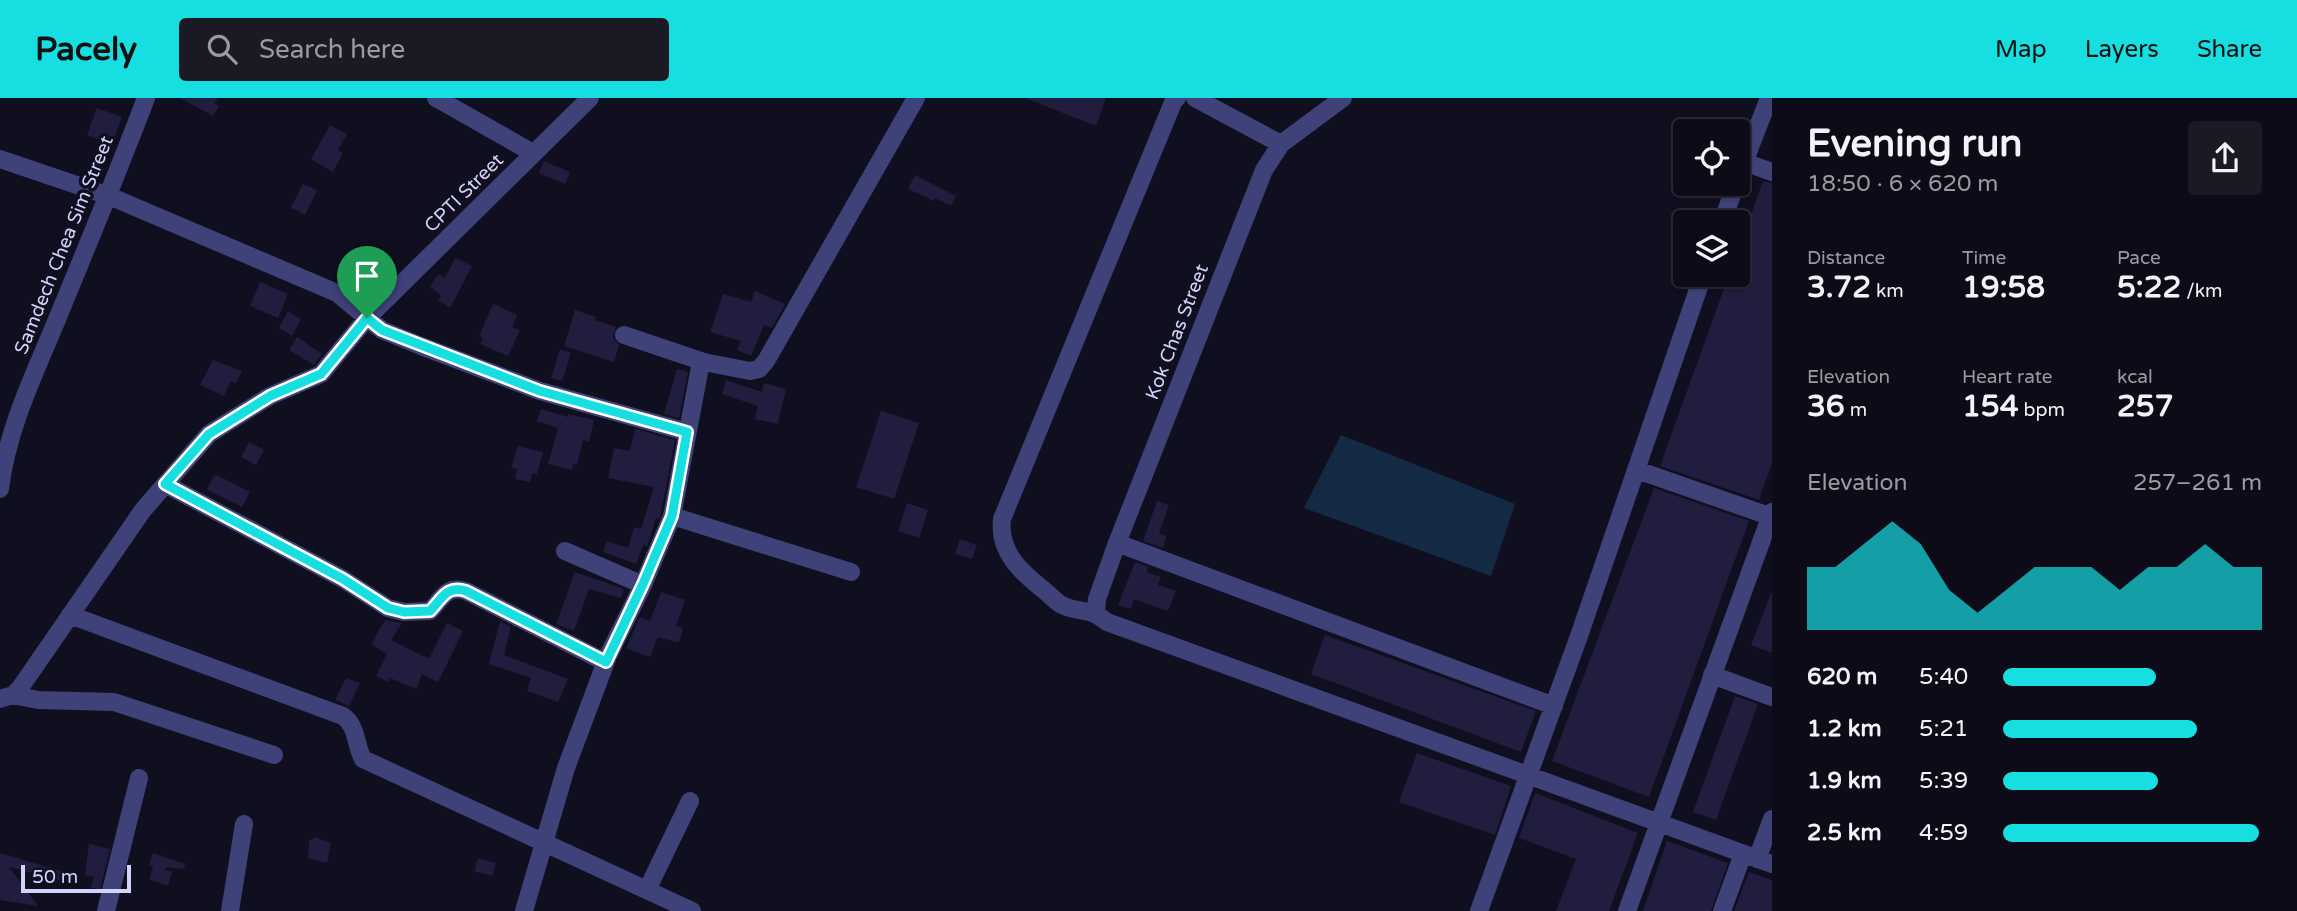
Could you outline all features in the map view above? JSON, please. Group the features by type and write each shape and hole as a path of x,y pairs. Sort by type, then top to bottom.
{"street":[{"name":"Samdech Chea Sim Street","path":"0,481 8,446 23,402 109,196 146,98"},
{"path":"436,98 533,153"},
{"name":"CPTI Street","path":"7,697 70,615 143,510 209,434 270,396 321,374 367,318 590,98"},
{"path":"624,335 704,362 750,371 759,369 916,98"},
{"path":"1177,98 1168,113 1002,519 1001,529 1010,558 1028,578 1062,605 1096,612 1108,622 1121,627 1758,859"},
{"path":"1195,98 1281,144"},
{"name":"Kok Chas Street","path":"1096,612 1097,599 1117,543 1264,170 1281,144 1343,98"},
{"path":"1750,147 1769,98"},
{"path":"0,159 109,196 337,293 382,330 540,391 687,432"},
{"path":"1750,171 1772,172"},
{"path":"1479,911 1554,706 1699,287"},
{"path":"524,911 566,768 606,662 672,516 699,371 704,362"},
{"path":"1627,911 1772,515 1637,470"},
{"path":"165,484 343,579 388,608 404,612 430,611 449,590 457,588 606,662"},
{"path":"672,516 851,572"},
{"path":"1117,543 1554,706"},
{"path":"565,551 643,584"},
{"path":"70,615 344,716 350,721 363,759 692,911"},
{"path":"1712,675 1772,697"},
{"path":"7,697 114,702 274,755"},
{"path":"106,911 139,778"},
{"path":"647,891 690,801"},
{"path":"1722,911 1758,859 1771,823"},
{"path":"230,911 244,824"}],"water":[{"path":"1341,435 1515,504 1491,576 1304,508"}],"building":[{"path":"180,98 218,98 214,104 219,106 213,116"},
{"path":"1025,98 1106,98 1096,126"},
{"path":"97,108 122,117 112,144 87,135"},
{"path":"330,125 347,134 338,150 343,153 333,172 311,159"},
{"path":"544,161 570,172 565,184 539,173"},
{"path":"915,175 956,196 951,206 908,189"},
{"path":"1763,181 1772,183 1772,463 1759,500 1660,466 1725,287 1750,287 1750,218"},
{"path":"303,184 317,190 305,215 291,208"},
{"path":"455,258 472,266 450,308 438,300 441,295 430,287 438,274 445,278"},
{"path":"260,282 288,294 278,318 250,306"},
{"path":"755,291 785,304 772,328 764,325 751,356 737,350 741,341 710,332 723,294 751,302"},
{"path":"493,304 517,315 512,327 520,330 508,356 480,344 483,338 479,336"},
{"path":"575,310 616,327 613,337 619,345 614,362 564,346"},
{"path":"288,311 301,319 292,336 279,328"},
{"path":"297,337 322,354 314,365 289,350"},
{"path":"560,349 571,353 562,381 551,378"},
{"path":"213,360 242,371 236,383 231,381 224,396 200,385"},
{"path":"677,369 688,372 679,418 664,414"},
{"path":"726,380 762,392 764,383 786,389 778,424 755,419 758,406 722,394"},
{"path":"541,409 568,417 568,414 594,420 589,442 583,440 577,465 573,464 572,470 548,464 558,428 537,421"},
{"path":"881,411 919,423 894,499 856,487"},
{"path":"635,429 675,440 661,513 659,519 656,518 647,546 643,545 636,564 603,552 607,541 628,548 634,527 641,529 654,487 608,478 614,448 630,451"},
{"path":"249,442 264,450 256,465 241,457"},
{"path":"518,446 543,452 537,474 533,473 530,482 515,479 517,469 511,468"},
{"path":"217,475 250,492 242,507 207,490 213,477"},
{"path":"1654,488 1749,521 1649,797 1552,761"},
{"path":"1157,501 1169,505 1159,533 1166,536 1163,548 1143,541"},
{"path":"907,503 928,510 919,538 898,531"},
{"path":"960,539 977,545 972,559 955,554"},
{"path":"1135,562 1149,567 1146,572 1161,577 1158,585 1176,591 1168,611 1134,599 1131,609 1118,605"},
{"path":"575,572 624,589 621,598 589,589 574,631 556,624"},
{"path":"661,592 685,600 676,626 683,628 679,643 658,637 650,657 626,648 640,617 650,621"},
{"path":"1772,593 1772,653 1751,645"},
{"path":"385,620 402,623 391,640 429,659 447,623 463,631 438,682 422,674 416,689 390,678 388,682 376,676 387,654 371,644"},
{"path":"500,621 511,627 504,655 568,679 558,702 527,691 531,678 489,664"},
{"path":"1325,635 1536,711 1521,752 1311,674"},
{"path":"346,678 360,683 349,706 335,700"},
{"path":"1735,696 1758,704 1716,820 1693,812"},
{"path":"1417,753 1511,786 1495,835 1399,802"},
{"path":"1535,793 1638,833 1609,911 1556,911 1576,859 1519,838"},
{"path":"315,837 331,843 327,863 308,858 309,841"},
{"path":"1667,841 1728,863 1711,911 1643,911"},
{"path":"89,844 110,849 100,890 91,887 94,877 85,875"},
{"path":"0,853 68,873 65,882 9,867 38,906 0,900"},
{"path":"153,853 185,864 184,869 166,867 165,870 172,872 168,886 149,879 153,866 149,865"},
{"path":"478,858 496,863 492,876 474,871"},
{"path":"1749,872 1772,880 1772,911 1734,911"}],"route":[{"path":"367,318 382,330 540,391 687,432 672,516 606,662 457,588 449,590 430,611 404,612 388,608 343,579 165,484 209,434 270,396 321,374 367,318"}]}
